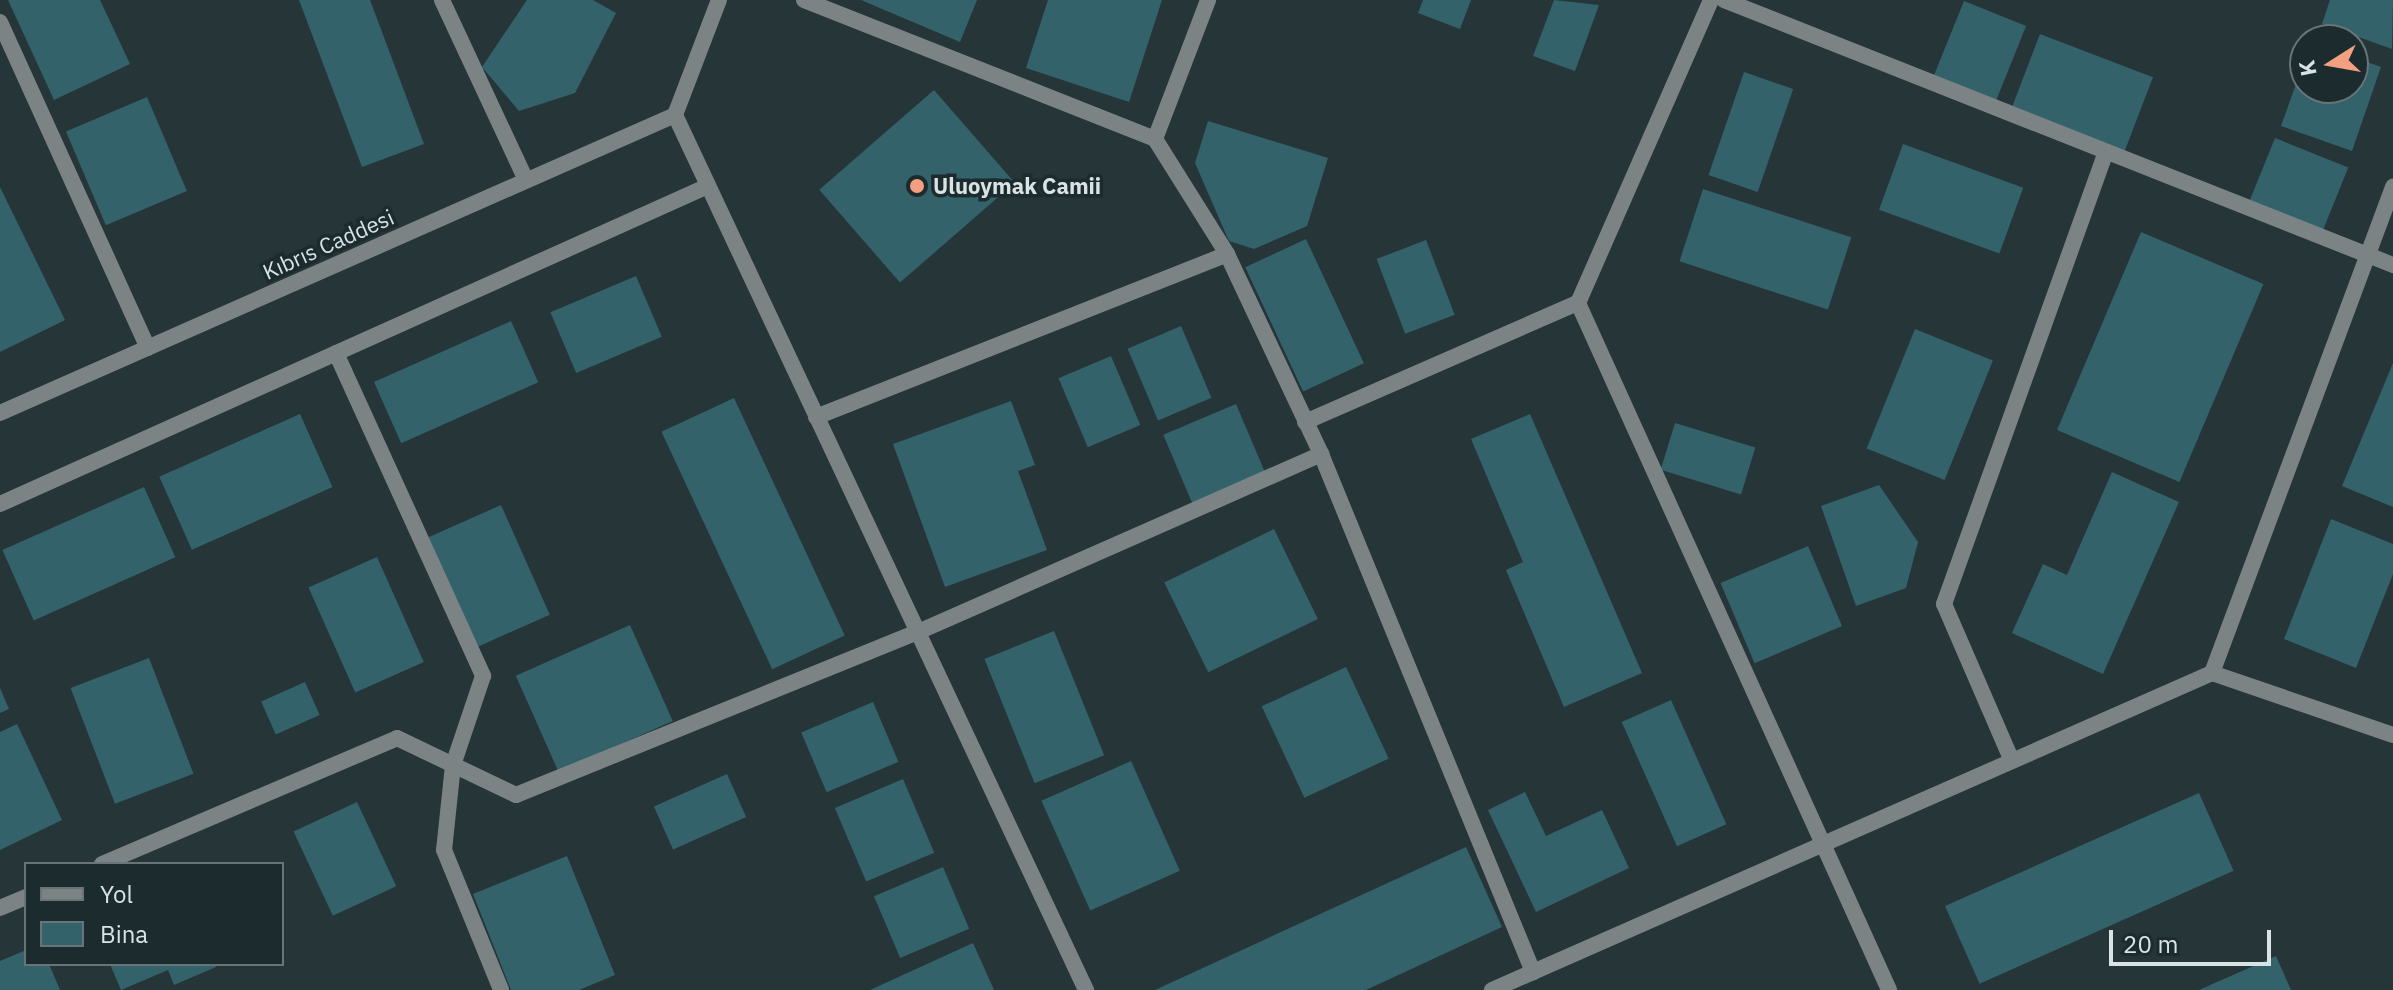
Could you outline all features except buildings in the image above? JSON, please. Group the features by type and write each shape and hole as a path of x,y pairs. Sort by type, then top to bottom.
{"street":[{"path":"442,0 526,180"},
{"path":"719,0 675,115 1086,990"},
{"path":"804,0 1155,139 1227,254 1321,454 1533,972"},
{"path":"1155,139 1208,0"},
{"path":"1305,422 1578,303 1711,0"},
{"path":"1724,0 2393,265"},
{"path":"0,22 148,348"},
{"name":"Kıbrıs Caddesi","path":"0,413 675,115"},
{"path":"2012,761 1944,604 2106,152"},
{"path":"0,504 708,186"},
{"path":"2212,673 2393,187"},
{"path":"816,417 1227,254"},
{"path":"1578,303 1889,990"},
{"path":"336,353 483,676 453,765 444,850 501,990"},
{"path":"107,862 397,738 516,795 918,632 1321,454"},
{"path":"1492,990 2212,673 2393,735"},
{"path":"0,908 24,898"}],"place":[{"name":"Uluoymak Camii","path":"917,186"}]}
